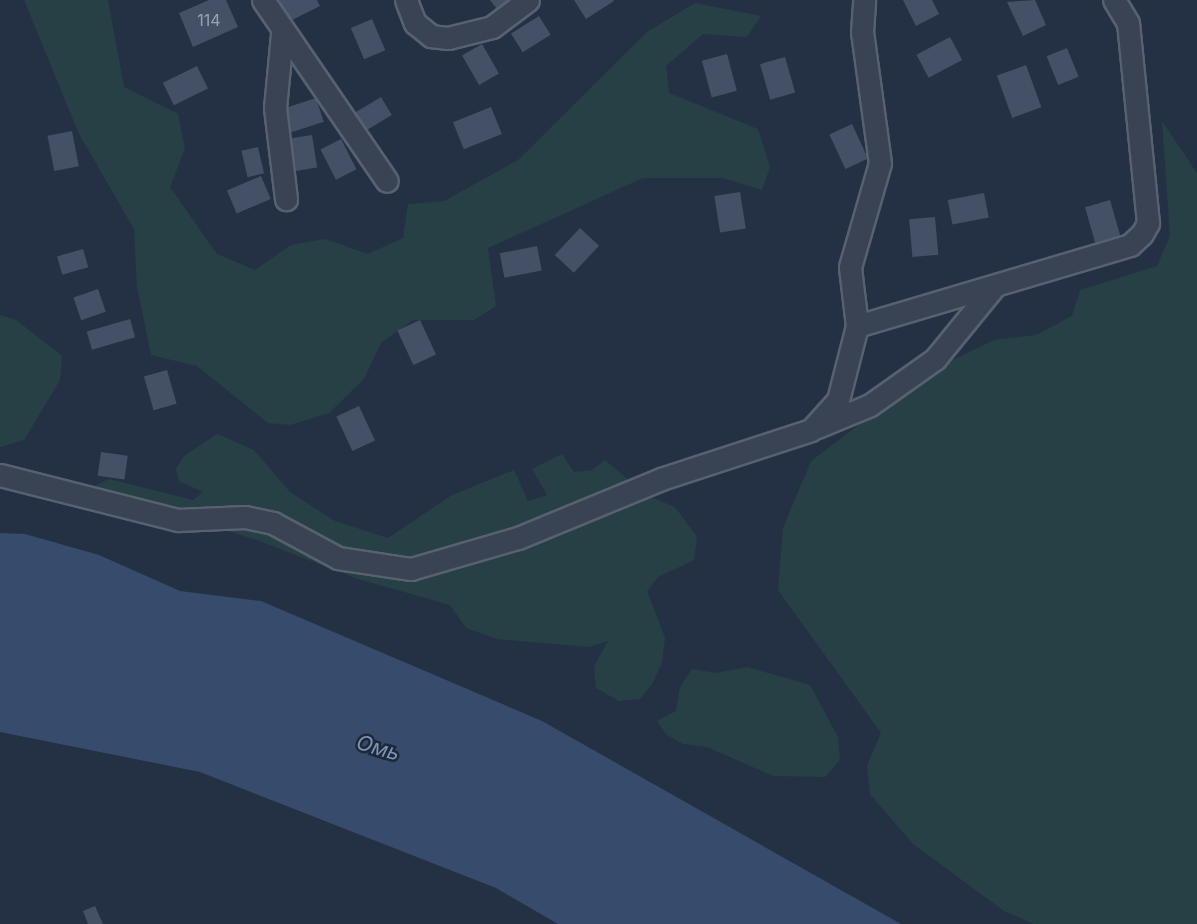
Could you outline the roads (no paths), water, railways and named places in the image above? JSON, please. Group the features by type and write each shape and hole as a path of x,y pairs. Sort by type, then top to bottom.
{"street":[{"path":"263,0 282,34 387,181"},
{"path":"406,0 415,23 431,36 448,38 492,27 528,0"},
{"path":"811,430 838,400 857,326 850,267 880,163 862,32 864,0"},
{"path":"857,326 993,288 1130,245 1148,224 1128,23 1114,0"},
{"path":"282,34 275,108 286,199"},
{"path":"0,475 178,520 245,517 273,523 338,558 411,569 518,538 661,479 811,430 870,405 935,359 993,288"}],"water":[{"name":"Омь","path":"0,533 25,534 99,555 180,591 261,601 542,721 901,924 558,924 496,888 200,772 0,732"}]}
